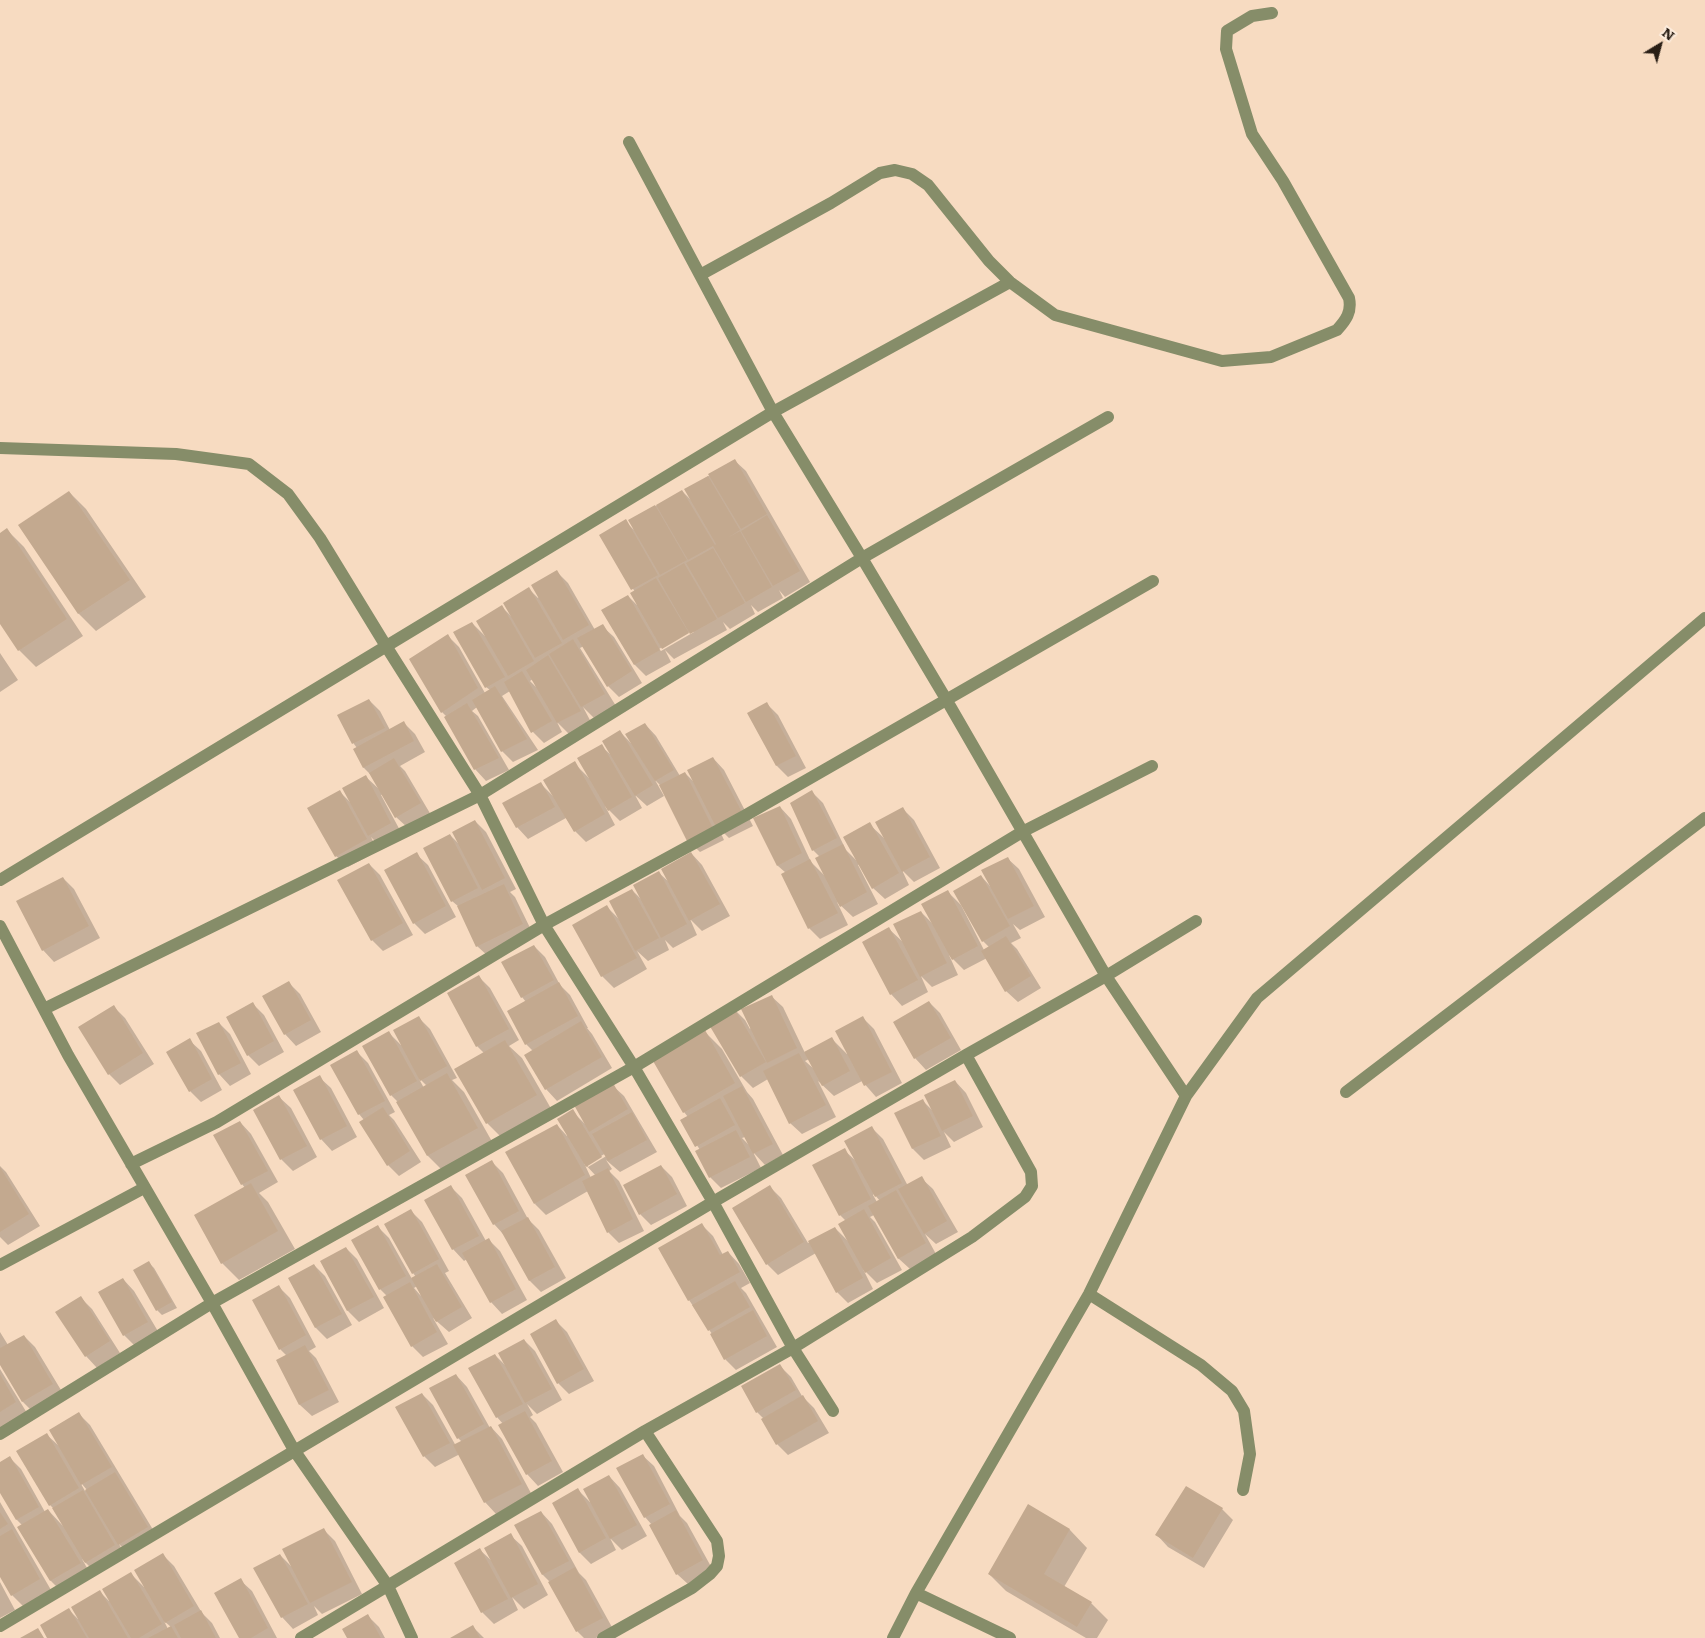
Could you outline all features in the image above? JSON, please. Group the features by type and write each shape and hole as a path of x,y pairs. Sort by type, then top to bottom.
{"street":[{"path":"700,275 880,173 895,170 912,174 928,185 988,261 1010,282 1055,315 1222,361 1271,358 1337,330 1351,309 1349,298 1283,181 1252,134 1226,49 1227,31 1252,16 1272,13"},
{"path":"629,142 773,412 946,699 1106,976 1186,1096"},
{"path":"0,880 773,412 1010,282"},
{"path":"44,1009 480,795 862,558 1108,417"},
{"path":"0,448 176,454 249,464 288,494 320,538 480,795 544,925 634,1067 713,1202 793,1348 833,1411"},
{"path":"131,1164 217,1122 544,925 746,815 1153,581"},
{"path":"893,1638 916,1593 1089,1294 1186,1096 1256,998 1705,618"},
{"path":"0,1434 212,1303 634,1067 1022,832 1152,766"},
{"path":"1346,1092 1705,818"},
{"path":"0,1626 713,1202 1106,976 1196,921"},
{"path":"0,926 144,1188 212,1303 294,1450 388,1586 412,1638"},
{"path":"301,1638 645,1431 793,1348 972,1237 1025,1197 1032,1186 1031,1172 966,1055"},
{"path":"0,1264 144,1188"},
{"path":"1089,1294 1201,1365 1232,1391 1244,1411 1250,1454 1244,1490"},
{"path":"603,1638 692,1588 710,1574 716,1566 719,1556 717,1542 645,1431"},
{"path":"916,1593 1010,1638"}],"building":[{"path":"735,459 767,514 741,529 708,474"},
{"path":"708,476 740,530 729,537 740,531 772,587 746,602 713,546 688,560 656,505 682,490 715,545 684,489"},
{"path":"69,491 130,580 78,614 18,525"},
{"path":"655,505 687,560 660,575 628,520"},
{"path":"767,515 800,571 773,586 741,531"},
{"path":"626,519 658,575 631,590 599,535"},
{"path":"7,528 67,619 18,651 0,624 0,533"},
{"path":"713,548 745,603 718,618 686,563"},
{"path":"684,563 717,619 690,634 658,578"},
{"path":"557,570 589,625 563,640 531,585"},
{"path":"656,578 689,633 662,649 630,593"},
{"path":"529,587 562,643 535,658 503,603"},
{"path":"628,595 660,650 634,665 601,610"},
{"path":"502,605 534,661 508,676 476,621"},
{"path":"472,622 505,677 485,688 453,632"},
{"path":"603,624 632,671 607,687 577,638"},
{"path":"448,634 478,688 441,713 409,659"},
{"path":"573,639 605,694 581,707 549,654"},
{"path":"548,655 581,711 557,723 526,670"},
{"path":"522,671 552,721 531,733 504,682"},
{"path":"495,686 527,739 501,752 472,700"},
{"path":"369,699 385,728 352,744 337,715"},
{"path":"767,702 796,756 776,766 747,713"},
{"path":"467,703 499,758 474,770 444,717"},
{"path":"404,721 414,741 363,768 353,749"},
{"path":"645,723 674,770 655,781 625,734"},
{"path":"620,730 653,785 635,796 602,741"},
{"path":"602,744 632,797 608,811 577,758"},
{"path":"713,757 743,814 716,827 687,770"},
{"path":"394,758 421,803 395,818 369,773"},
{"path":"575,761 605,814 574,832 543,780"},
{"path":"685,772 713,828 687,841 659,785"},
{"path":"366,775 391,823 368,836 342,788"},
{"path":"541,782 555,807 516,828 502,803"},
{"path":"340,790 367,839 335,857 307,808"},
{"path":"812,790 837,838 812,851 790,803"},
{"path":"780,806 802,853 777,866 753,818"},
{"path":"903,807 930,857 902,872 875,822"},
{"path":"475,820 505,878 482,890 452,832"},
{"path":"870,822 899,873 872,889 843,837"},
{"path":"450,834 478,888 451,902 423,848"},
{"path":"843,844 867,892 840,907 815,858"},
{"path":"417,852 446,906 413,924 384,870"},
{"path":"691,852 720,904 689,921 661,869"},
{"path":"1008,857 1034,906 1008,919 981,870"},
{"path":"810,859 838,913 808,929 781,874"},
{"path":"369,863 403,923 371,941 337,880"},
{"path":"659,871 687,924 661,938 633,885"},
{"path":"981,875 1010,926 982,942 953,891"},
{"path":"63,877 89,926 42,951 16,901"},
{"path":"504,884 523,924 476,947 457,906"},
{"path":"632,889 659,938 635,951 609,901"},
{"path":"948,890 978,946 952,960 921,904"},
{"path":"607,905 637,958 601,977 572,925"},
{"path":"921,911 947,963 920,977 893,924"},
{"path":"889,927 918,980 890,995 862,942"},
{"path":"1006,936 1031,976 1005,992 981,951"},
{"path":"534,945 554,980 521,998 501,962"},
{"path":"479,975 509,1029 476,1047 447,993"},
{"path":"289,981 311,1020 284,1035 262,996"},
{"path":"559,982 578,1016 525,1045 507,1011"},
{"path":"772,995 797,1048 767,1063 741,1009"},
{"path":"929,1001 951,1038 914,1059 893,1022"},
{"path":"253,1002 274,1041 247,1056 226,1017"},
{"path":"114,1005 143,1053 108,1075 78,1027"},
{"path":"734,1008 766,1062 740,1077 708,1023"},
{"path":"419,1016 447,1066 420,1081 393,1030"},
{"path":"863,1016 892,1072 864,1086 835,1031"},
{"path":"581,1021 602,1057 545,1090 524,1055"},
{"path":"219,1022 241,1063 218,1075 196,1033"},
{"path":"705,1030 735,1083 683,1113 653,1061"},
{"path":"389,1031 417,1081 390,1096 362,1046"},
{"path":"832,1037 850,1071 822,1086 804,1052"},
{"path":"190,1038 212,1079 189,1092 166,1052"},
{"path":"505,1040 537,1095 486,1124 454,1069"},
{"path":"357,1050 385,1101 358,1115 330,1065"},
{"path":"799,1053 826,1105 789,1124 763,1071"},
{"path":"447,1073 478,1128 427,1156 396,1102"},
{"path":"320,1075 347,1126 320,1140 293,1090"},
{"path":"955,1080 973,1116 942,1131 924,1095"},
{"path":"613,1083 628,1109 589,1132 574,1105"},
{"path":"742,1086 773,1144 753,1154 723,1096"},
{"path":"279,1095 307,1146 280,1160 253,1110"},
{"path":"720,1098 735,1125 695,1147 680,1120"},
{"path":"923,1099 941,1136 912,1149 894,1113"},
{"path":"383,1107 410,1151 387,1166 359,1122"},
{"path":"573,1109 602,1157 586,1167 557,1119"},
{"path":"632,1112 647,1140 608,1161 592,1134"},
{"path":"240,1121 268,1171 241,1185 213,1135"},
{"path":"557,1124 585,1175 534,1204 505,1152"},
{"path":"872,1126 902,1183 875,1197 844,1141"},
{"path":"736,1130 750,1157 709,1178 695,1151"},
{"path":"845,1148 871,1199 839,1216 812,1165"},
{"path":"492,1160 519,1211 493,1225 465,1175"},
{"path":"661,1165 677,1194 639,1215 623,1185"},
{"path":"0,1167 29,1214 0,1232"},
{"path":"608,1168 633,1219 607,1233 582,1181"},
{"path":"922,1176 947,1221 924,1234 898,1189"},
{"path":"251,1183 278,1231 221,1264 194,1215"},
{"path":"451,1185 479,1236 452,1250 424,1200"},
{"path":"770,1185 804,1242 766,1265 732,1208"},
{"path":"896,1190 926,1243 898,1259 868,1206"},
{"path":"411,1209 439,1259 412,1274 384,1224"},
{"path":"864,1209 891,1258 865,1273 838,1224"},
{"path":"528,1217 555,1267 529,1281 501,1231"},
{"path":"702,1223 720,1255 728,1251 740,1272 688,1301 658,1248"},
{"path":"378,1225 406,1276 379,1290 351,1240"},
{"path":"835,1227 863,1278 836,1293 808,1241"},
{"path":"489,1238 516,1289 490,1303 462,1253"},
{"path":"346,1247 374,1297 347,1311 320,1261"},
{"path":"149,1261 172,1302 156,1311 133,1270"},
{"path":"314,1264 342,1314 315,1328 288,1278"},
{"path":"437,1264 462,1307 436,1322 411,1278"},
{"path":"123,1278 148,1322 123,1336 98,1292"},
{"path":"735,1281 750,1307 708,1331 692,1305"},
{"path":"410,1282 437,1332 411,1347 383,1297"},
{"path":"279,1285 306,1335 279,1350 252,1300"},
{"path":"81,1296 110,1341 85,1357 55,1312"},
{"path":"753,1310 767,1336 724,1360 710,1334"},
{"path":"556,1319 584,1369 557,1384 530,1334"},
{"path":"24,1335 53,1384 22,1402 0,1365 0,1348"},
{"path":"524,1339 552,1389 525,1403 498,1353"},
{"path":"305,1345 329,1390 299,1405 276,1360"},
{"path":"495,1354 523,1404 496,1418 468,1368"},
{"path":"780,1364 796,1390 756,1413 741,1386"},
{"path":"0,1374 16,1402 0,1412"},
{"path":"456,1374 484,1424 457,1439 429,1388"},
{"path":"422,1393 450,1443 423,1457 395,1407"},
{"path":"803,1395 818,1421 776,1445 761,1419"},
{"path":"525,1411 552,1461 526,1475 498,1425"},
{"path":"79,1412 112,1467 81,1485 49,1430"},
{"path":"491,1426 522,1484 484,1503 453,1445"},
{"path":"47,1433 79,1488 49,1506 16,1451"},
{"path":"643,1454 670,1504 644,1518 616,1468"},
{"path":"10,1456 39,1507 16,1520 0,1493 0,1462"},
{"path":"115,1472 148,1527 118,1545 85,1490"},
{"path":"609,1475 637,1525 610,1539 583,1489"},
{"path":"1186,1486 1223,1508 1193,1558 1155,1535"},
{"path":"578,1488 606,1538 579,1553 552,1503"},
{"path":"83,1490 115,1545 85,1563 52,1508"},
{"path":"1028,1504 1070,1529 1044,1574 1092,1602 1077,1627 988,1574"},
{"path":"48,1509 81,1563 50,1581 17,1527"},
{"path":"676,1510 703,1560 676,1575 649,1525"},
{"path":"541,1511 569,1561 542,1575 514,1525"},
{"path":"0,1512 8,1524 0,1529"},
{"path":"324,1528 352,1582 310,1603 282,1549"},
{"path":"12,1529 40,1579 11,1596 0,1577 0,1536"},
{"path":"511,1533 538,1584 511,1598 484,1548"},
{"path":"480,1548 508,1599 481,1613 454,1563"},
{"path":"163,1553 194,1606 165,1623 134,1570"},
{"path":"280,1554 308,1604 281,1618 253,1568"},
{"path":"575,1567 603,1618 576,1632 548,1582"},
{"path":"131,1572 162,1624 139,1638 131,1638 102,1589"},
{"path":"241,1578 268,1628 251,1638 239,1638 214,1593"},
{"path":"100,1590 128,1638 89,1638 71,1607"},
{"path":"69,1608 87,1638 47,1638 40,1625"},
{"path":"201,1610 216,1638 181,1638 174,1625"},
{"path":"368,1614 381,1638 347,1638 342,1629"},
{"path":"473,1625 480,1638 450,1638"},
{"path":"171,1626 178,1638 148,1638"},
{"path":"38,1628 44,1638 20,1638"}]}
